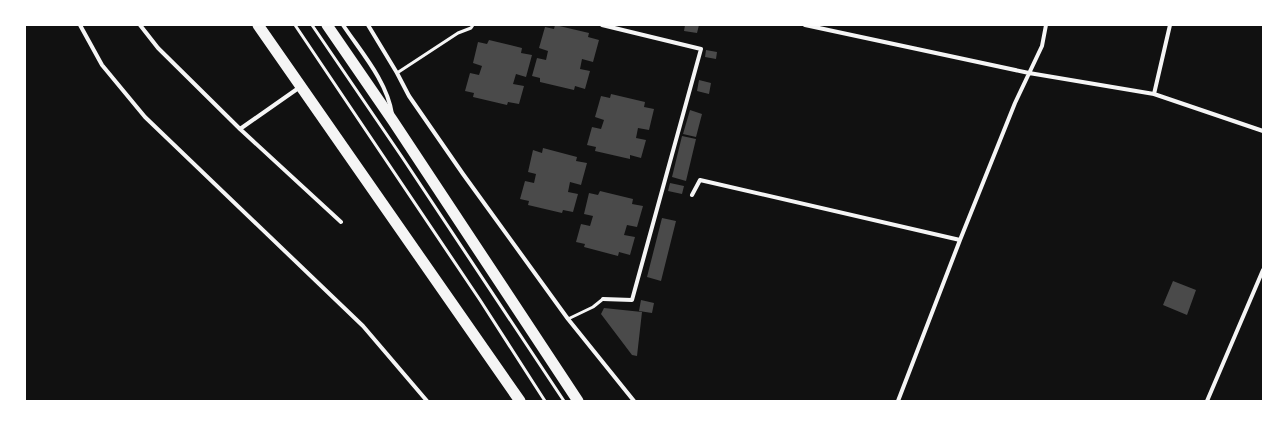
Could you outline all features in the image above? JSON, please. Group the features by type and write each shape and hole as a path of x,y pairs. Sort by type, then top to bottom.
{"highway":[{"path":"258,25 520,401"},
{"path":"327,25 394,121 578,401"}],"street":[{"path":"80,25 102,65 145,117 363,326 428,401"},
{"path":"140,25 158,48 240,130 341,222"},
{"path":"343,25 380,80 391,106 394,121"},
{"path":"368,25 398,73 409,96 467,180 568,319 634,401"},
{"path":"602,25 701,49 632,300 603,300"},
{"path":"805,25 1029,73 1154,94 1263,131"},
{"path":"898,401 1015,103 1042,46 1046,25"},
{"path":"1154,94 1170,25"},
{"path":"240,130 300,86"},
{"path":"692,195 700,180 960,240"},
{"path":"1207,401 1263,270"}],"lane":[{"path":"295,25 480,300 545,401"},
{"path":"312,25 564,401"},
{"path":"398,73 458,34 471,28 473,25"},
{"path":"568,319 593,307 603,300"}],"building":[{"path":"555,25 589,33 588,37 599,40 593,62 582,59 580,69 590,71 585,89 575,86 574,90 540,82 540,78 532,76 537,58 546,60 548,51 539,48 545,27 554,29"},
{"path":"685,25 699,25 697,33 684,31"},
{"path":"489,40 522,48 521,53 532,55 526,77 516,74 513,84 524,86 519,104 508,102 507,105 473,97 474,93 465,91 470,73 479,75 482,66 473,63 478,42 487,44"},
{"path":"706,50 717,52 716,59 705,57"},
{"path":"699,80 711,83 709,94 697,91"},
{"path":"611,94 645,102 644,107 654,109 649,130 638,128 636,138 646,140 641,158 630,155 630,159 595,151 596,147 587,145 592,127 601,129 604,120 595,117 601,96 610,98"},
{"path":"690,110 702,114 696,137 683,134"},
{"path":"682,136 696,139 686,181 672,177"},
{"path":"543,148 577,157 576,161 587,163 581,185 570,182 568,192 578,194 573,212 563,210 562,213 528,205 529,201 520,199 525,181 534,183 536,174 528,172 533,150 542,153"},
{"path":"670,183 684,186 682,194 668,191"},
{"path":"600,191 633,199 632,204 643,206 637,227 627,225 624,235 635,237 630,255 619,252 618,256 584,247 585,244 576,242 581,224 590,226 593,216 584,214 589,193 598,195"},
{"path":"662,218 676,221 661,281 647,277"},
{"path":"1173,281 1196,290 1187,315 1163,305"},
{"path":"641,300 654,303 652,313 639,311"},
{"path":"604,308 642,312 637,356 632,355 601,314"}]}
